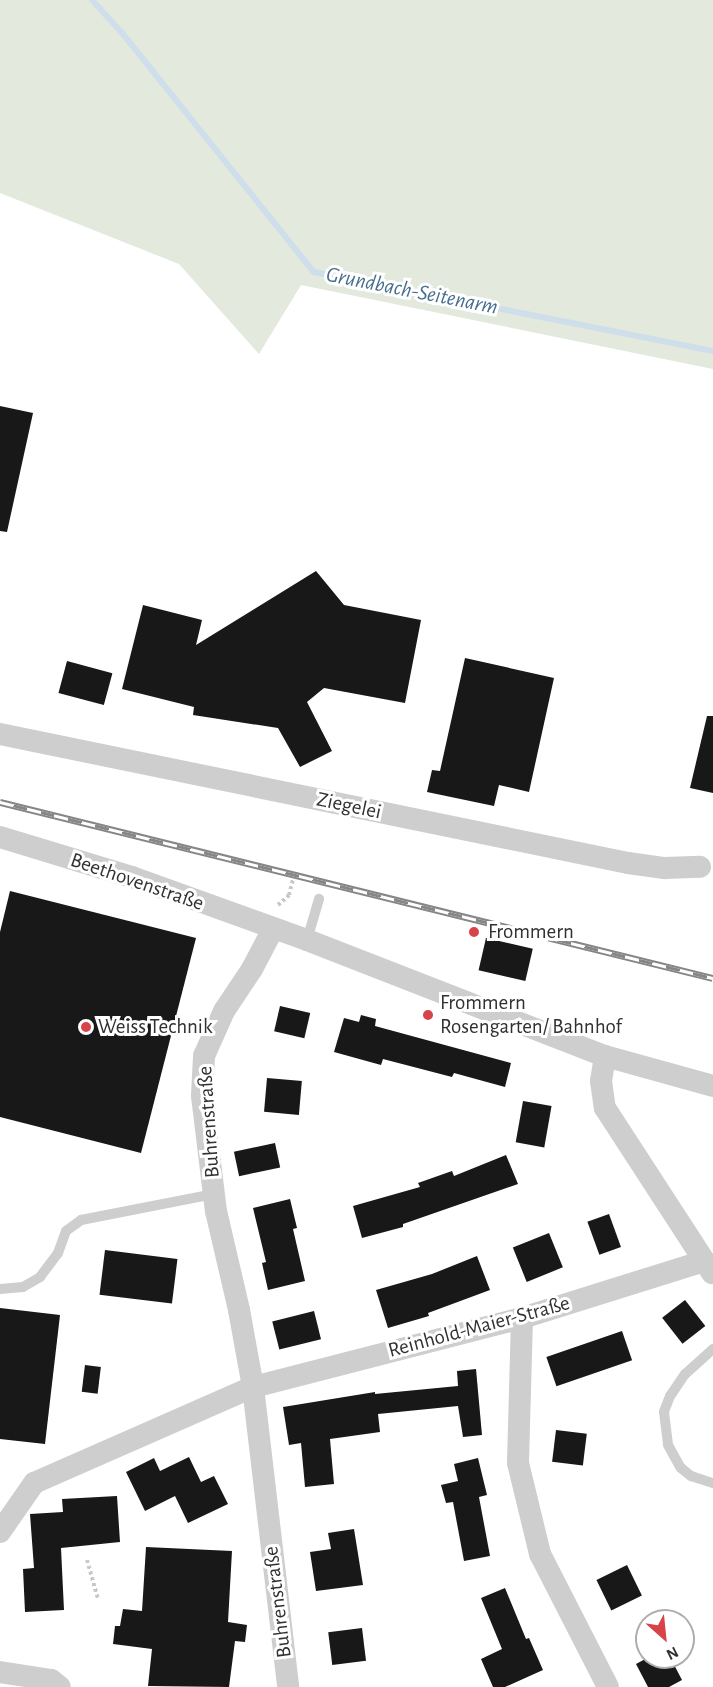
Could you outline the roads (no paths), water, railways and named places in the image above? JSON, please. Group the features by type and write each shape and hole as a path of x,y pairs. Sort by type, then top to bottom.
{"street":[{"name":"Ziegelei","path":"0,734 628,863 665,867 700,867"},
{"name":"Beethovenstraße","path":"0,837 132,877 273,929"},
{"path":"273,929 307,940 604,1056 713,1086"},
{"name":"Buhrenstraße","path":"273,929 252,969 224,1011 204,1056 202,1096 214,1194 253,1387 288,1687"},
{"path":"604,1056 600,1081 605,1108 708,1268"},
{"name":"Reinhold-Maier-Straße","path":"0,1532 34,1483 253,1387 708,1268"},
{"path":"522,1318 518,1463 540,1554 608,1687"},
{"path":"0,1672 51,1680 60,1687"}],"lane":[{"path":"307,940 319,898"},
{"path":"0,1289 23,1287 40,1278 58,1253 66,1231 81,1220 214,1194"},
{"path":"713,1349 685,1374 670,1396 664,1412 668,1445 681,1468 692,1476 713,1483"}],"waterway":[{"name":"Grundbach-Seitenarm","path":"92,0 123,34 314,272 713,351"}],"railway":[{"path":"0,802 713,978"}],"place":[{"name":"Frommern","path":"474,932"},
{"name":"Frommern Rosengarten/ Bahnhof","path":"428,1015"},
{"name":"Weiss Technik","path":"86,1027"}]}
